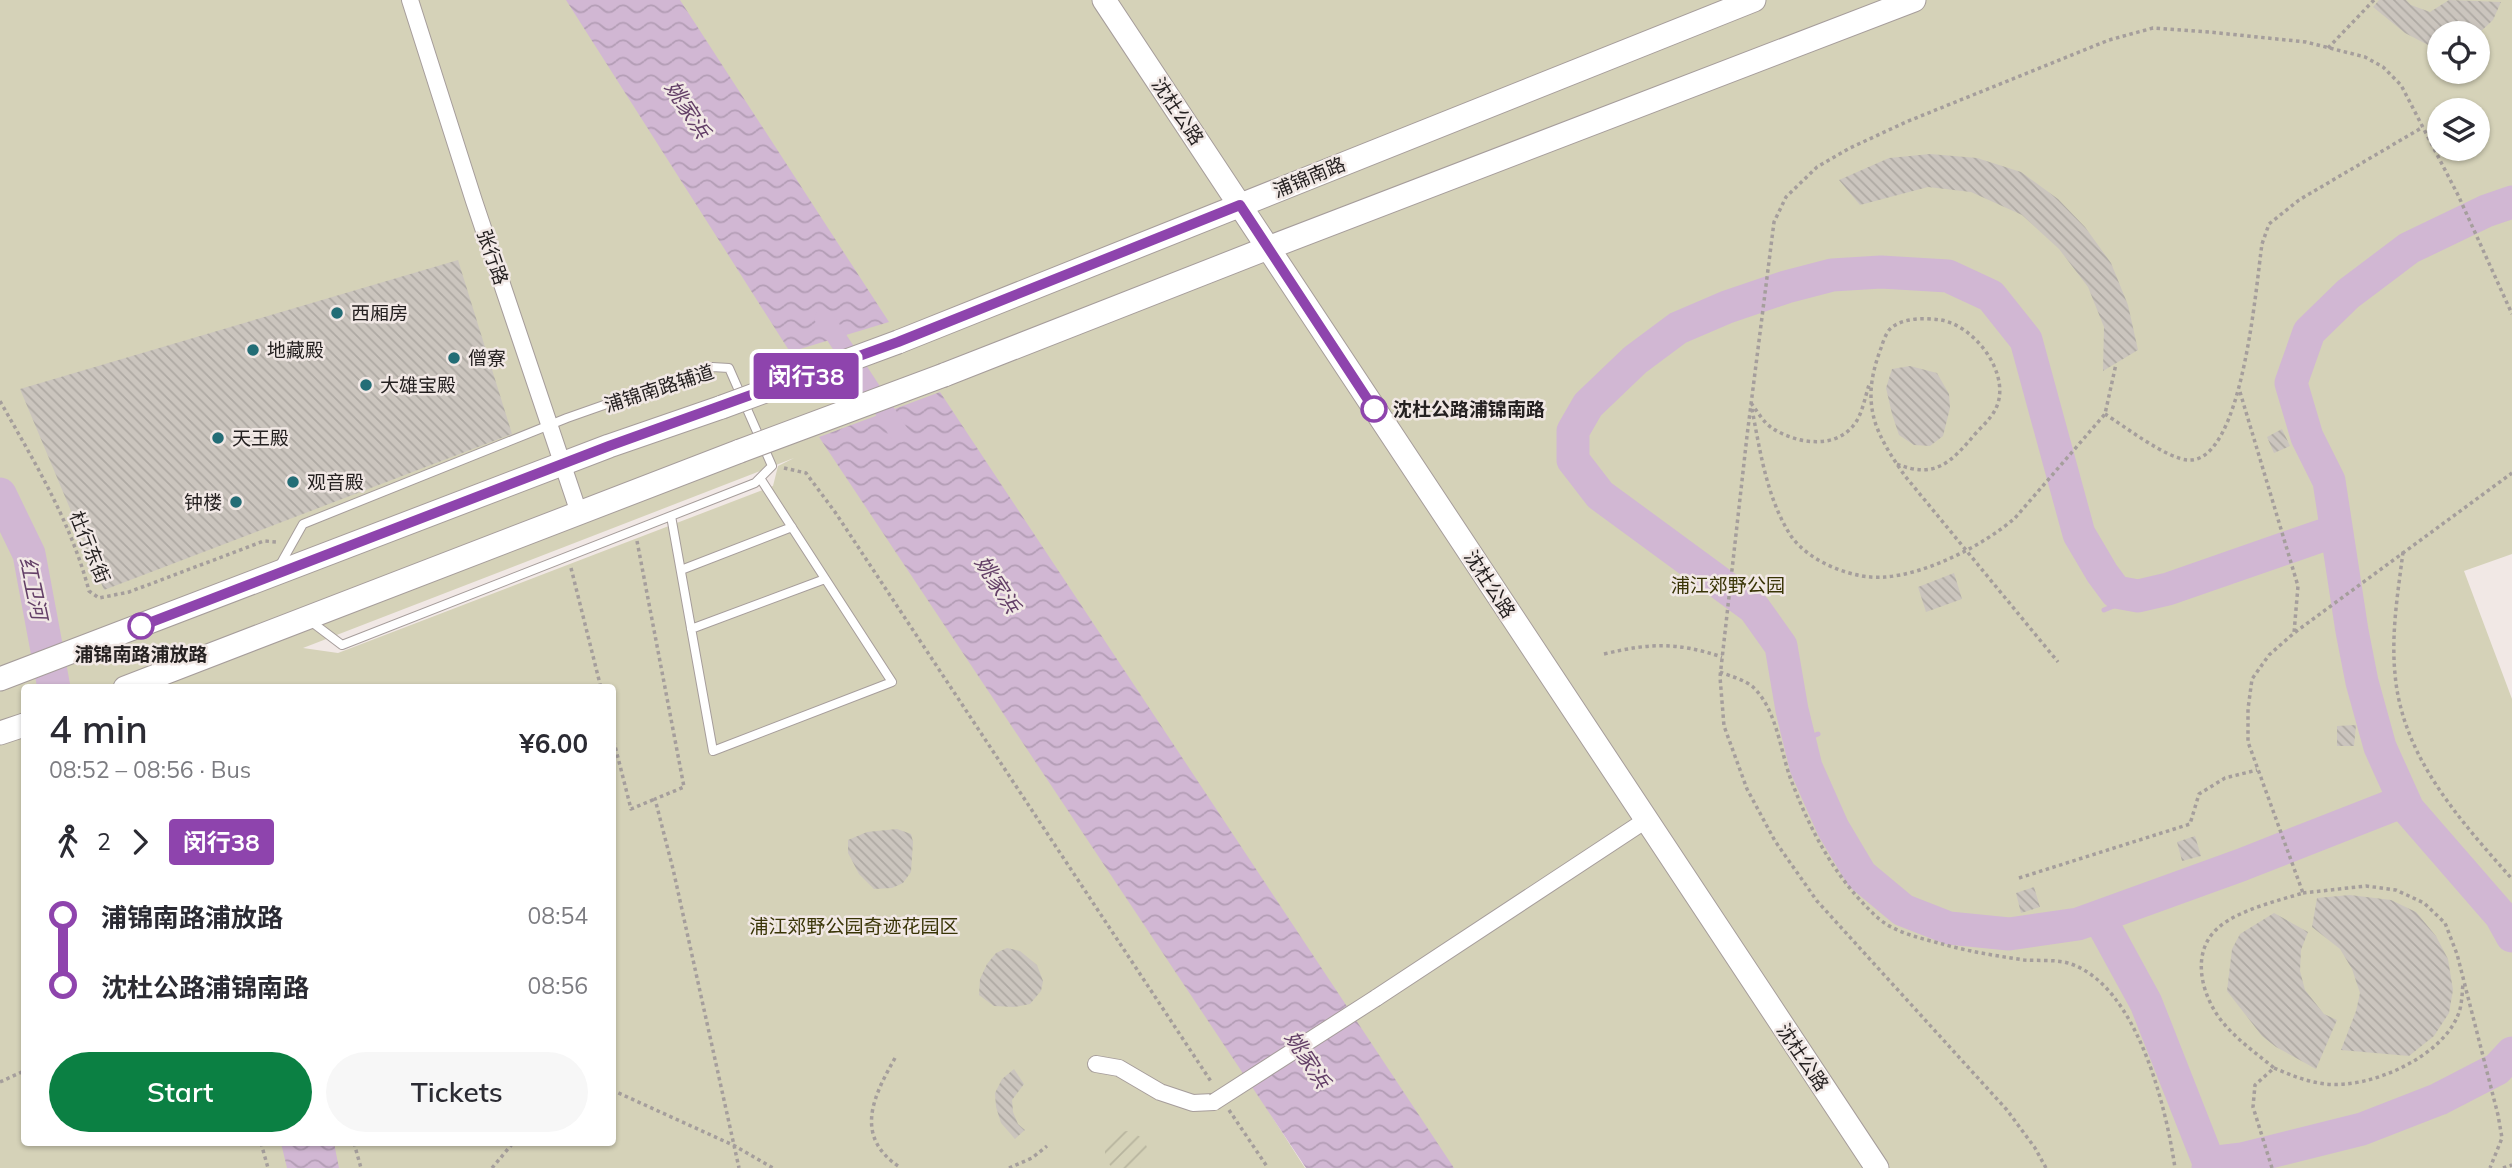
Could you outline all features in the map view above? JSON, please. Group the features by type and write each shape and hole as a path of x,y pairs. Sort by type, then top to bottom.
{"main road":[{"name":"沈杜公路","path":"1104,0 1877,1168"},
{"name":"浦锦南路","path":"10,675 564,464 898,342 1754,0"},
{"path":"135,684 1914,0"},
{"path":"0,733 21,726"}],"street":[{"name":"张行路","path":"410,0 474,201 579,513"},
{"path":"1096,1064 1119,1068 1160,1092 1194,1103 1220,1104 1646,820"}],"lane":[{"name":"浦锦南路辅道","path":"275,575 303,524 551,426 712,367 729,368 772,466"},
{"path":"306,618 342,645 755,483 772,466"},
{"path":"671,516 713,751 892,682 760,478"},
{"path":"681,570 792,527"},
{"path":"691,629 825,579"}],"path":[{"path":"2328,48 2374,0"},
{"path":"2046,1168 2007,1110 1817,901 1775,841 1747,789 1724,726 1720,672 1732,564 1774,222 1786,197 1817,167 1850,148 1906,122 2109,40 2152,28 2292,41 2365,58 2383,67 2401,85 2459,195 2512,314"},
{"path":"2105,414 2171,455 2190,461 2216,446 2228,424 2239,390 2262,244 2269,225 2299,200 2423,127"},
{"path":"1751,403 1770,427 1806,442 1822,442 1838,437 1854,425 1889,330 1905,321 1927,318 1948,322 1971,335 1990,359 2000,391 1992,417 1947,464 1914,471 1897,464"},
{"path":"1751,403 1769,484 1792,537 1809,555 1833,568 1882,578 1903,575 1965,550 2015,518 2105,414 2116,364"},
{"path":"1870,382 1871,402 1877,426 1897,464 2058,662"},
{"path":"2239,390 2298,586 2294,633"},
{"name":"杜行东街","path":"0,401 65,520 82,563 89,592 99,598 130,592 264,541 292,544"},
{"path":"772,466 806,473 835,512 1211,1083"},
{"path":"2303,893 2248,742 2252,679 2269,654 2294,633 2512,473"},
{"path":"616,750 631,808 684,787 637,539"},
{"path":"2403,552 2394,643 2395,677 2405,720 2418,753 2438,789 2512,879"},
{"path":"568,556 600,684"},
{"path":"1604,654 1631,647 1665,645 1692,647 1722,657"},
{"path":"1720,672 1753,686 1769,709 1791,779 1829,863 1858,899 1881,921 1916,937 1962,950 2024,960 2069,963 2091,973 2105,986 2122,1006 2135,1029 2171,1139 2175,1168"},
{"path":"2019,878 2190,824 2199,794 2225,778 2257,769"},
{"path":"655,799 739,1168"},
{"path":"2464,981 2459,1014 2447,1035 2423,1056 2398,1070 2348,1084 2327,1085 2274,1068 2223,1023 2206,992 2199,962 2206,941 2219,926 2254,909 2303,893 2366,886 2396,890 2424,903 2445,923 2457,954 2464,981 2480,1048 2494,1100 2502,1138 2490,1168"},
{"path":"895,1058 879,1086 870,1114 874,1140 890,1161 901,1168"},
{"path":"2272,1168 2253,1107 2255,1085 2274,1068"},
{"path":"0,1082 21,1072"},
{"path":"616,1092 735,1146 773,1168"},
{"path":"1220,1104 1268,1168"},
{"path":"262,1146 268,1168"},
{"path":"355,1146 361,1168"},
{"path":"492,1168 510,1146"},
{"path":"1009,1168 1032,1158 1047,1146"},
{"path":"2503,1168 2512,1166"}],"green space":[{"name":"浦江郊野公园","path":"0,0 2512,0 2512,554 2464,571 2512,699 2512,1168 1313,1168 1271,1115 1305,1168 0,1168","holes":["794,458 778,466 773,486 338,653 303,648"]},
{"path":"1128,1131 1143,1138 1149,1152 1140,1168 1112,1168 1105,1158 1105,1140 1116,1132"}],"water":[{"path":"566,0 680,0 889,322 790,352"},
{"path":"940,392 1454,1168 1306,1168 819,437"},
{"path":"282,1146 335,1146 339,1168 287,1168"}],"building":[{"path":"2379,0 2406,0 2411,5 2430,12 2449,0 2501,2 2490,23 2427,21 2427,44 2405,33 2373,7"},
{"path":"1930,154 1977,158 2021,172 2058,199 2085,227 2111,263 2128,305 2138,350 2103,371 2104,327 2088,287 2059,249 2022,215 1971,192 1928,187 1860,205 1839,180 1889,158"},
{"path":"458,260 512,434 104,590 20,389"},
{"path":"1910,366 1937,373 1949,394 1950,408 1943,436 1930,446 1914,445 1899,435 1892,414 1886,388 1892,369"},
{"path":"2282,429 2290,446 2274,453 2267,437"},
{"path":"1954,573 1962,599 1926,612 1918,587"},
{"path":"2356,725 2354,746 2337,746 2337,726"},
{"path":"897,829 911,834 911,872 903,883 892,888 874,889 859,874 848,853 848,840 867,832"},
{"path":"2195,836 2201,856 2182,861 2177,842"},
{"path":"2034,887 2040,907 2021,913 2016,893"},
{"path":"2350,895 2391,900 2416,912 2436,936 2448,959 2453,990 2449,1013 2434,1036 2409,1056 2341,1050 2360,993 2352,969 2340,949 2312,927 2317,898"},
{"path":"2274,913 2308,932 2301,950 2300,971 2305,990 2324,1014 2337,1020 2316,1069 2262,1036 2227,991 2232,949 2240,934"},
{"path":"1007,948 1020,951 1037,965 1043,981 1041,991 1030,1004 1014,1007 994,1006 979,995 980,979 987,964 996,953"},
{"path":"1014,1069 1024,1084 1012,1100 1013,1112 1018,1124 1025,1130 1015,1139 1001,1123 995,1093 1002,1079"}],"waterway":[{"path":"2512,202 2486,211 2409,248 2348,294 2309,332 2291,383 2307,437 2329,481 2352,631 2362,682 2380,747 2408,809 2501,916 2512,936"},
{"path":"2335,531 2168,589 2138,596 2116,592 2079,534 2026,340 1991,296 1948,276 1881,272 1832,275 1727,307 1678,328 1635,360 1588,405 1573,431 1573,460 1600,495 1754,608 1781,646 1792,710 1806,767 1833,828 1861,875 1903,910 1949,928 2009,934 2078,924 2241,865 2404,801"},
{"name":"姚家浜","path":"824,318 899,433"},
{"name":"红卫河","path":"0,494 29,554 53,684"},
{"path":"2104,610 2138,596"},
{"path":"1799,742 1818,734"},
{"path":"2099,917 2146,1003 2209,1163 2208,1168"},
{"path":"2209,1163 2242,1159 2362,1129 2439,1099 2497,1069 2512,1053"}],"bus line":[{"name":"闵行38","path":"141,626 609,446 898,342 1240,205 1374,409"}],"place":[{"name":"西厢房","path":"337,313"},
{"name":"地藏殿","path":"253,350"},
{"name":"僧寮","path":"454,358"},
{"name":"大雄宝殿","path":"366,385"},
{"name":"沈杜公路浦锦南路","path":"1374,409"},
{"name":"天王殿","path":"218,438"},
{"name":"观音殿","path":"293,482"},
{"name":"钟楼","path":"236,502"},
{"name":"浦锦南路浦放路","path":"141,626"}],"park label":[{"name":"浦江郊野公园奇迹花园区","path":"854,926"}]}
